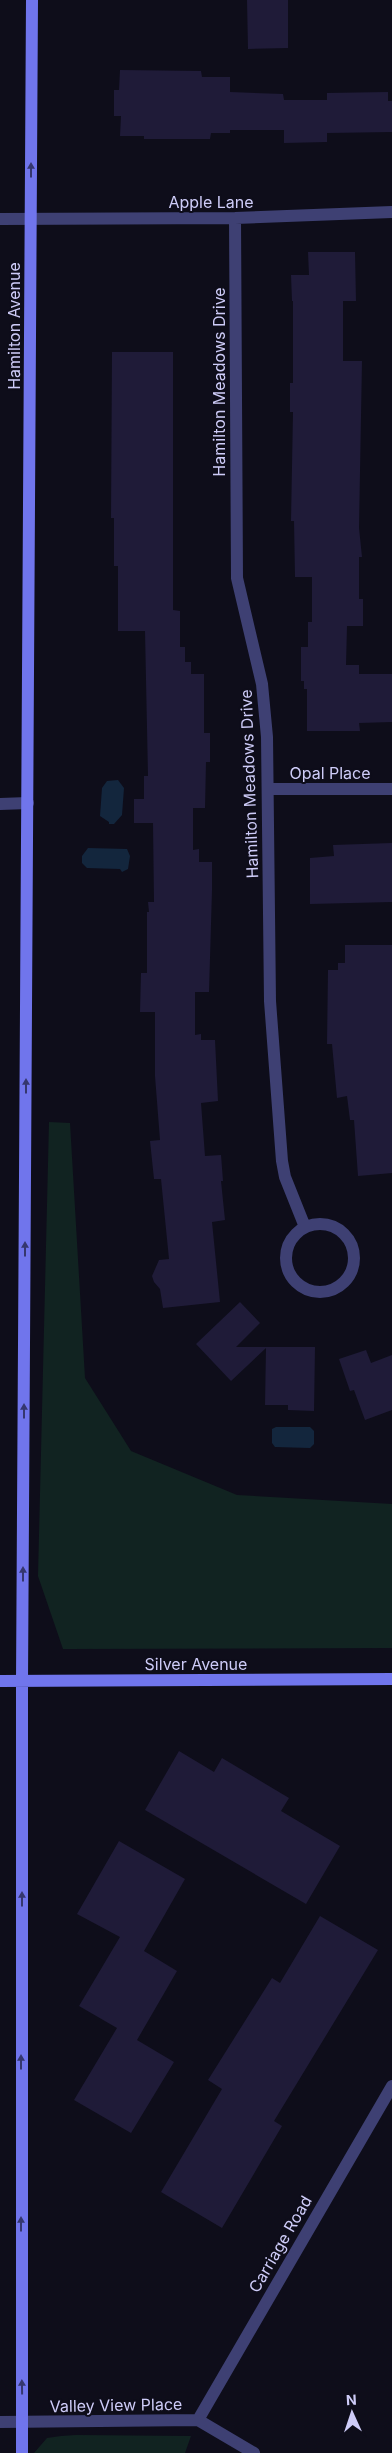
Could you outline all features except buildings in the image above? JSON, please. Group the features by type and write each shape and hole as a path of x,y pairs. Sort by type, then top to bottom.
{"street":[{"name":"Hamilton Avenue","path":"22,2453 20,2291 22,1681 32,0"},
{"name":"Apple Lane","path":"0,219 235,218 392,212"},
{"name":"Hamilton Meadows Drive","path":"235,218 237,578 262,684 269,789 270,1001 282,1151 285,1177 306,1227"},
{"name":"Opal Place","path":"269,789 392,789"},
{"path":"0,804 28,803"},
{"path":"321,1223 332,1226 343,1232 351,1241 355,1252 354,1265 350,1277 341,1286 331,1291 316,1292 305,1289 295,1282 288,1272 285,1255 289,1243 295,1234 306,1227 321,1223"},
{"name":"Silver Avenue","path":"0,1681 392,1679"},
{"name":"Carriage Road","path":"198,2420 392,2086"},
{"name":"Valley View Place","path":"0,2422 198,2420 254,2453"}],"green space":[{"path":"49,1122 70,1123 85,1378 131,1451 237,1495 392,1504 392,1648 63,1649 38,1576"},
{"path":"61,2436 191,2436 185,2453 34,2453 47,2438"}],"water":[{"path":"118,780 124,788 122,815 114,824 109,824 100,816 102,788 107,781"},
{"path":"88,848 127,849 130,856 128,869 122,872 120,869 87,868 82,863 82,856"},
{"path":"276,1427 310,1427 314,1431 314,1444 310,1448 275,1447 272,1443 272,1429"}]}
